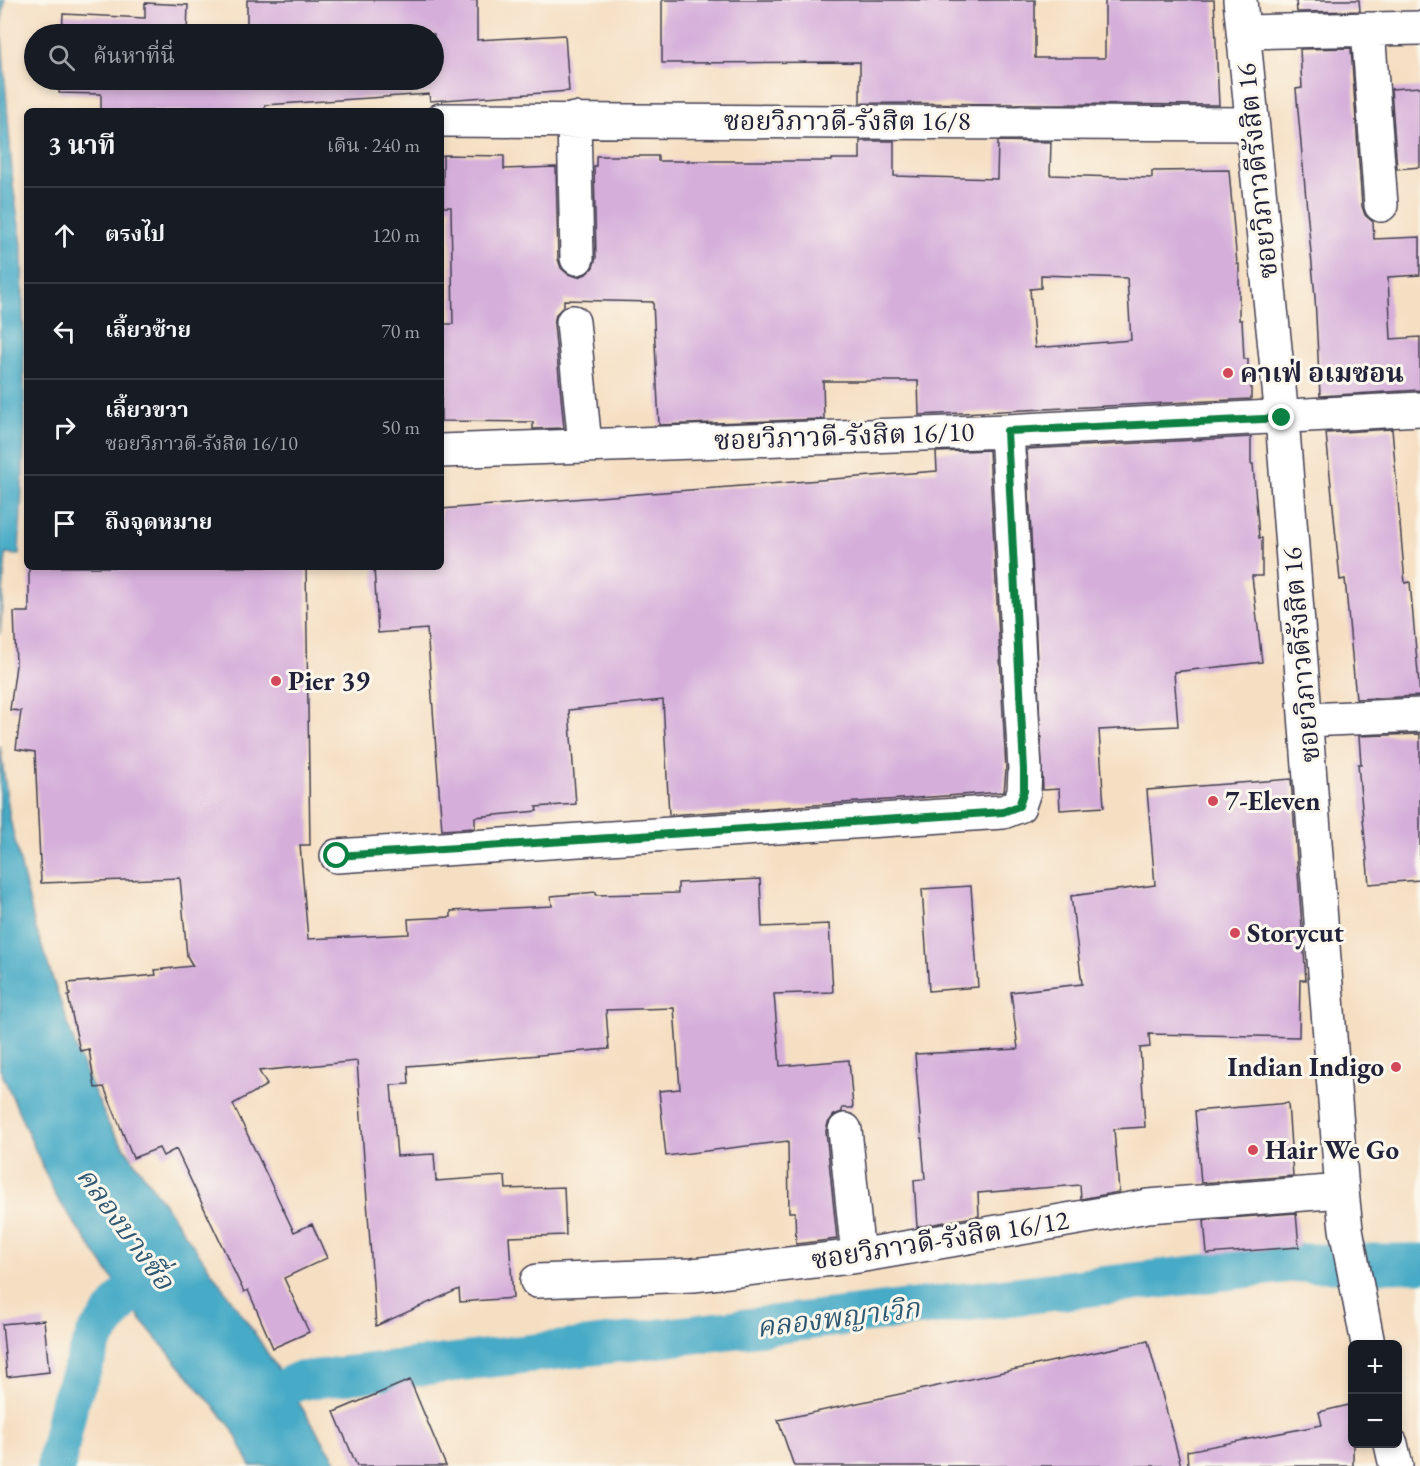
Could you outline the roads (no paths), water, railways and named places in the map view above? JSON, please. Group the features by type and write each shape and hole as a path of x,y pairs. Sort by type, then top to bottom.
{"street":[{"path":"1242,16 1368,29 1420,28"},
{"name":"ซอยวิภาวดีรังสิต 16","path":"1242,16 1282,418 1342,1191 1358,1302 1367,1340"},
{"path":"1368,29 1381,205"},
{"path":"574,119 577,258"},
{"name":"ซอยวิภาวดี-รังสิต 16/8","path":"444,120 1252,124"},
{"path":"573,322 585,445"},
{"name":"ซอยวิภาวดี-รังสิต 16/10","path":"444,451 1007,431 1282,418 1420,408"},
{"path":"337,856 992,813 1019,806 1024,791 1024,770 1007,431"},
{"path":"1307,720 1420,715"},
{"path":"845,1130 858,1256"},
{"name":"ซอยวิภาวดี-รังสิต 16/12","path":"537,1281 693,1275 858,1256 1148,1206 1342,1191"},
{"path":"1392,1448 1396,1466"}],"water":[{"path":"0,0 5,0 1,26 13,185 22,244 24,448 19,555 6,554 0,634"},
{"name":"คลองบางซื่อ","path":"0,745 10,819 35,926 79,1057 110,1127 254,1332 339,1466 251,1466 231,1427 142,1321 55,1195 0,1069"}],"waterway":[{"name":"คลองพญาเวิก","path":"260,1399 299,1381 1294,1263 1420,1263"},
{"name":"คลองบางซื่อ","path":"56,1466 69,1403 95,1336 150,1265"}],"place":[{"name":"คาเฟ่ อเมซอน","path":"1228,373"},
{"name":"Pier 39","path":"276,681"},
{"name":"7-Eleven","path":"1213,801"},
{"name":"Storycut","path":"1235,933"},
{"name":"Indian Indigo","path":"1396,1067"},
{"name":"Hair We Go","path":"1253,1150"}]}
